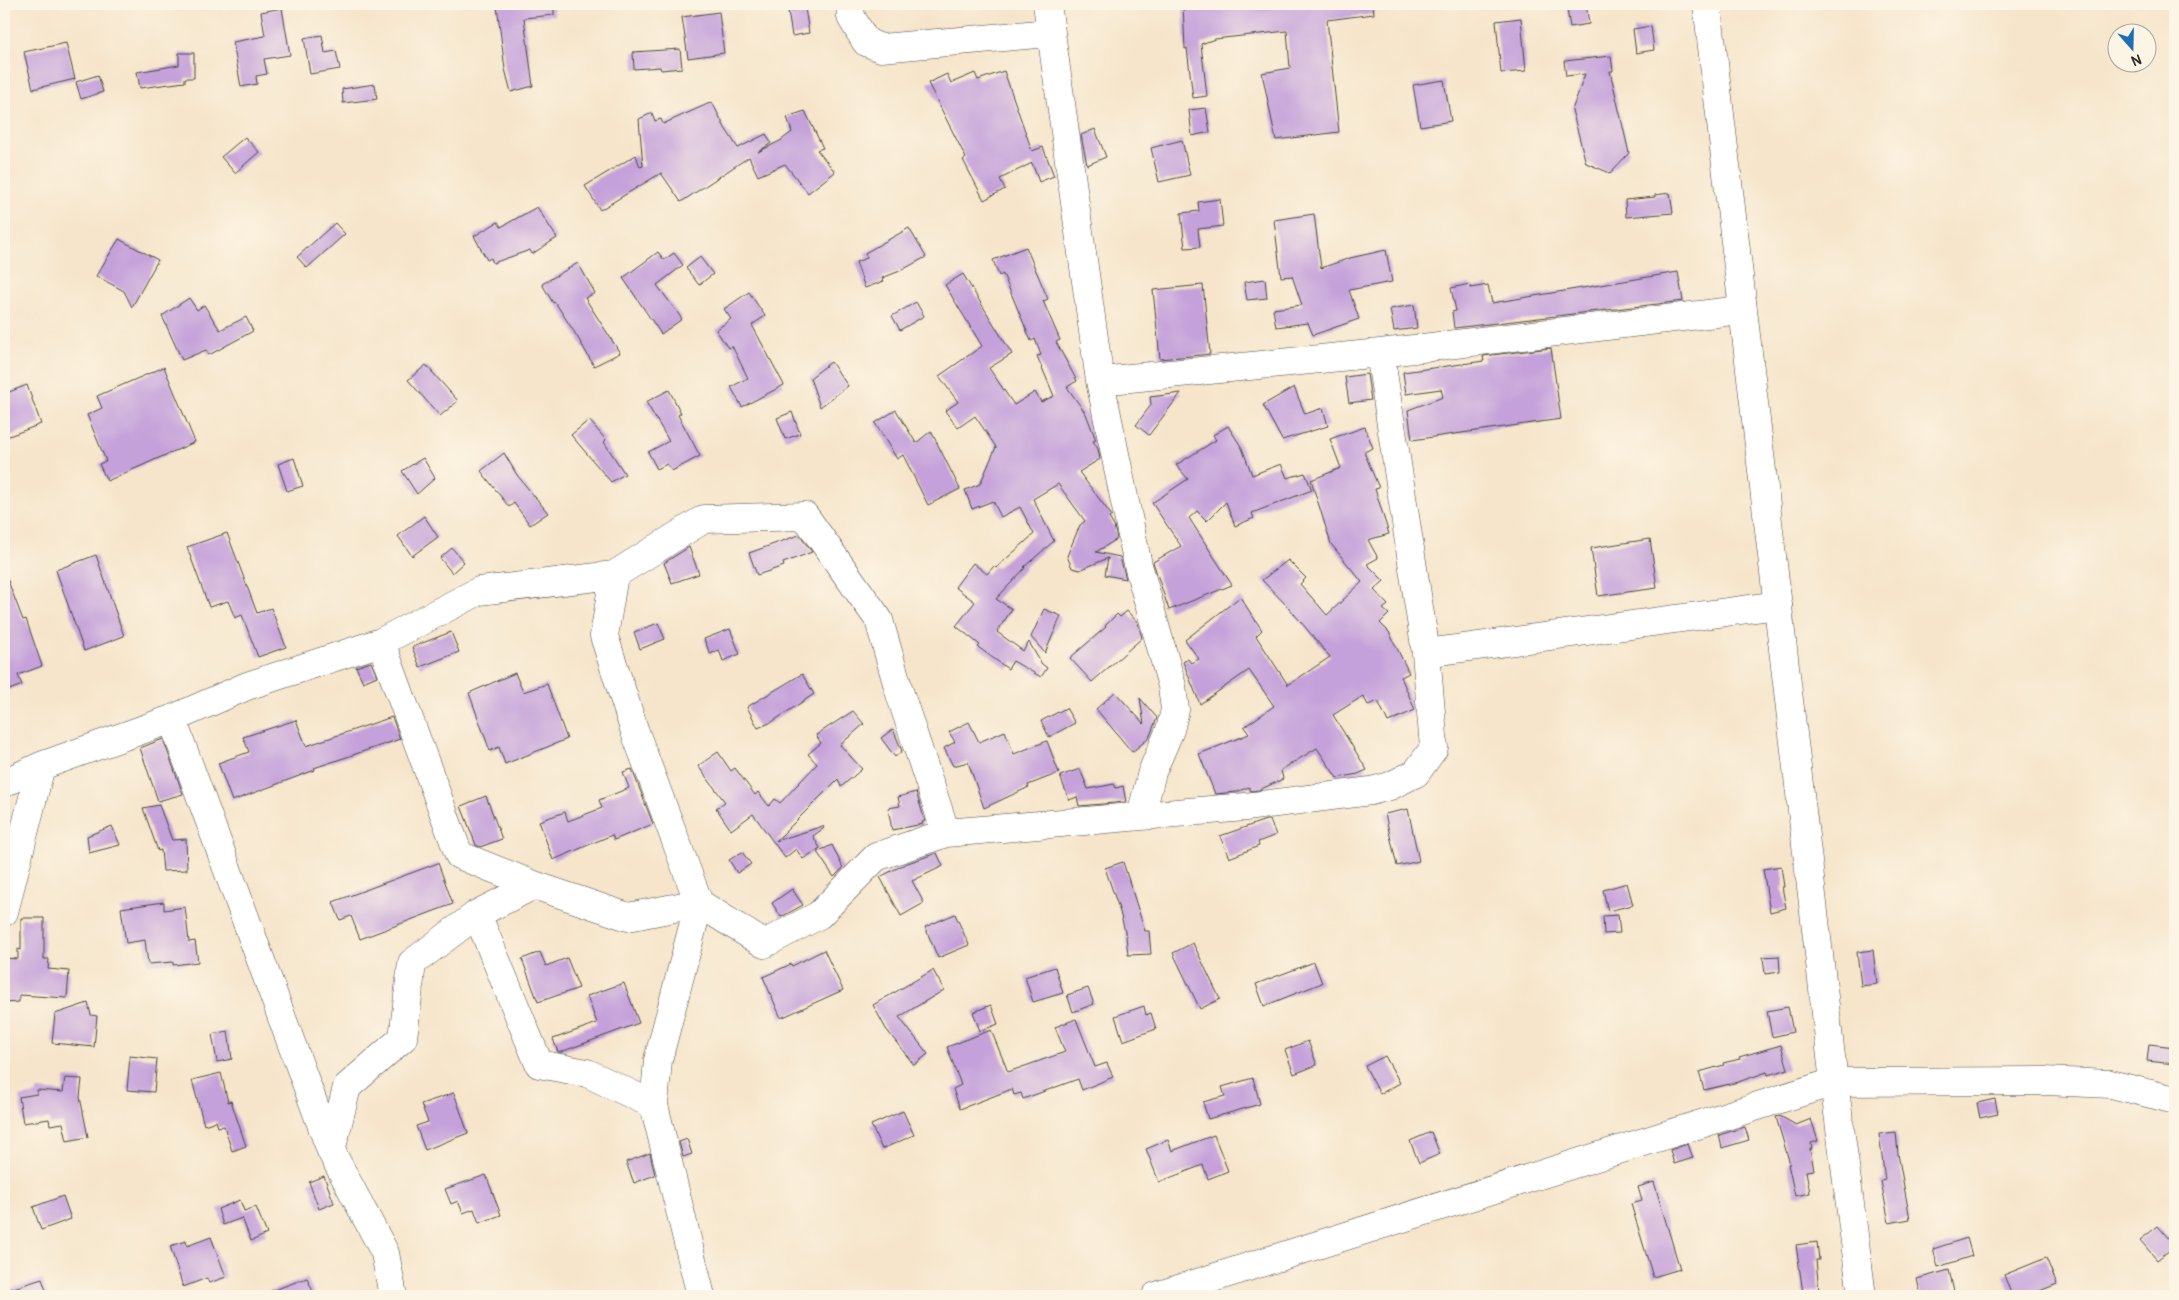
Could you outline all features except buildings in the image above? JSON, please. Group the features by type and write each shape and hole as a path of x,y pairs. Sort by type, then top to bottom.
{"street":[{"path":"850,4 851,17 866,42 882,48 1050,33"},
{"path":"1047,4 1100,381 1138,565 1172,686 1175,710 1170,730 1152,772 1141,815"},
{"path":"1706,4 1834,1082 1862,1296"},
{"path":"1100,381 1380,353 1741,310"},
{"path":"381,642 459,855 534,885 628,917 699,903 764,944 819,916 876,857 946,833 1245,807 1371,791 1390,786 1416,773 1434,748 1426,653 1380,353"},
{"path":"4,783 41,766 172,719 247,686 381,642 479,591 614,575 704,519 805,516 879,620 900,694 946,833"},
{"path":"614,575 604,636 635,732 699,903 658,1060 654,1105 702,1296"},
{"path":"1426,653 1778,605"},
{"path":"172,719 331,1151 385,1253 392,1296"},
{"path":"4,912 41,766"},
{"path":"331,1151 346,1087 404,1038 412,963 477,914 534,885"},
{"path":"477,914 539,1064 587,1073 654,1105"},
{"path":"1156,1296 1834,1082 2045,1082 2111,1084 2175,1100"}]}
